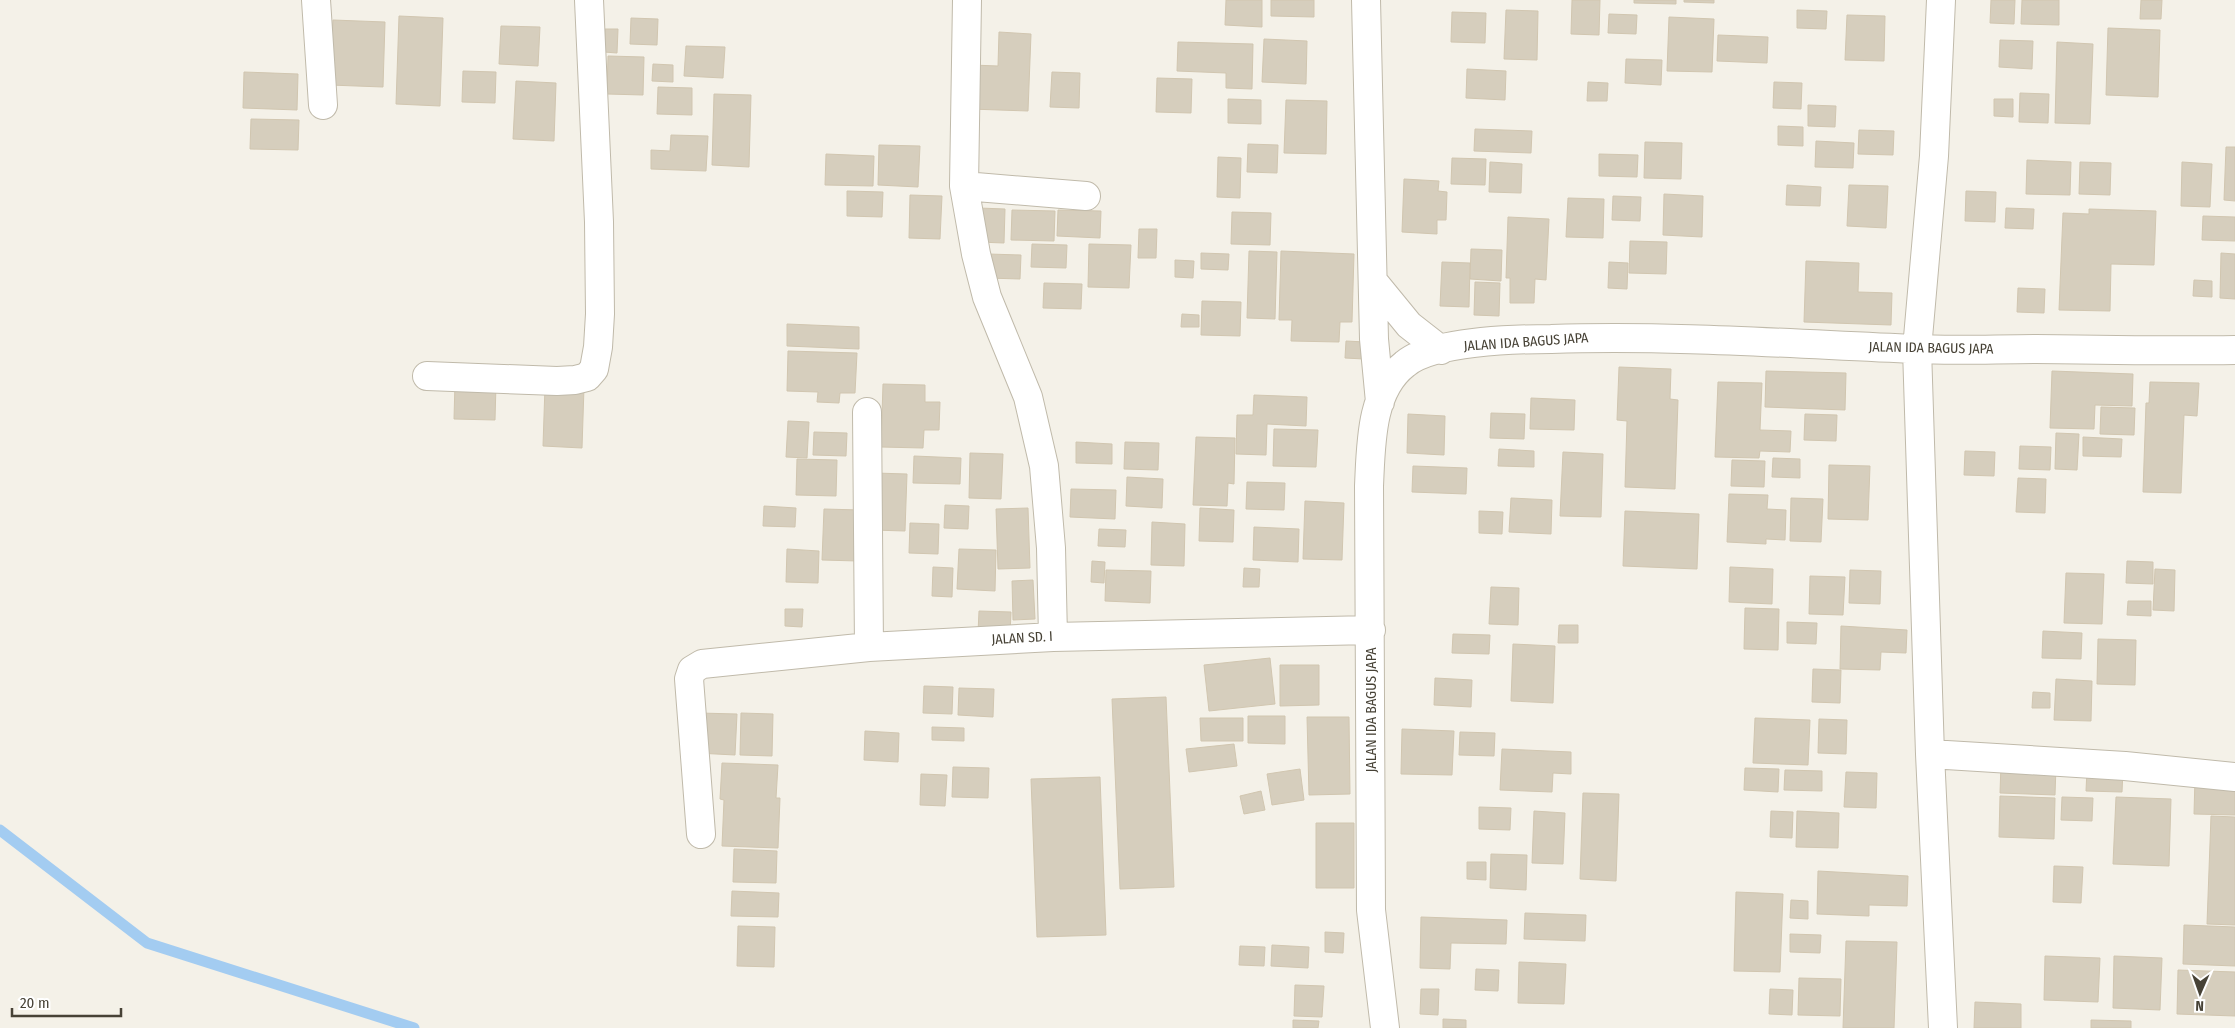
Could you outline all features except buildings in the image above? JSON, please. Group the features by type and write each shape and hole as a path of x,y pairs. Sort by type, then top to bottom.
{"street":[{"path":"316,0 322,105"},
{"path":"427,376 557,382 575,380 587,376 594,369 598,347 600,314 600,222 589,0"},
{"path":"966,0 964,186 976,254 987,297 1028,397 1044,466 1050,548 1053,637"},
{"path":"1366,0 1374,340 1380,402"},
{"path":"1941,0 1934,156 1917,349 1930,754 1943,1028"},
{"path":"964,186 1086,196"},
{"path":"1373,281 1409,325 1441,350"},
{"name":"JALAN IDA BAGUS JAPA","path":"1385,1028 1371,910 1369,486 1372,435 1380,402 1391,379 1405,363 1441,350 1465,344 1514,340 1612,337 1778,342 1917,349 2235,350"},
{"path":"867,412 869,647"},
{"name":"JALAN SD. I","path":"701,834 689,679 692,670 702,664 869,647 1053,637 1371,630"},
{"path":"1930,754 2125,766 2235,776"}],"waterway":[{"path":"0,830 147,943 414,1028"}]}
